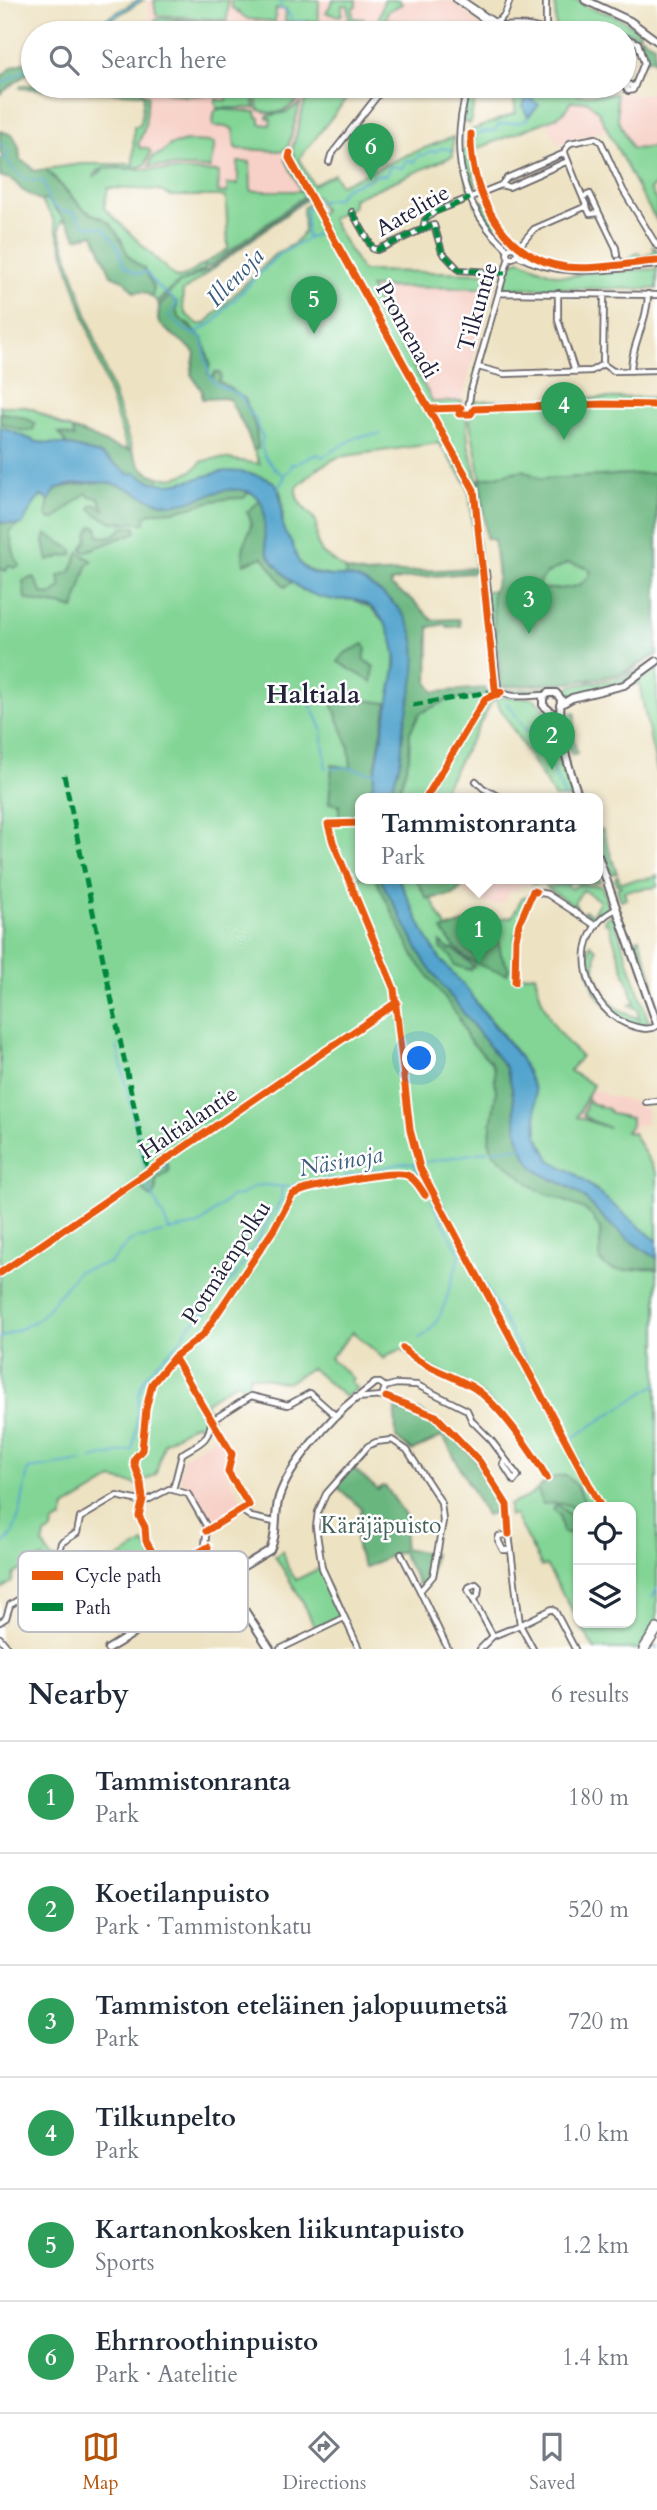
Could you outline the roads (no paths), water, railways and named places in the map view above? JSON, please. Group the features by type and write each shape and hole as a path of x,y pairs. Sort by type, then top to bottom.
{"highway":[{"path":"644,1649 657,1629"}],"street":[{"path":"456,0 486,21"},
{"path":"462,0 493,21"},
{"path":"498,21 505,15 510,0"},
{"path":"546,0 547,21"},
{"path":"585,0 630,21"},
{"path":"636,25 657,41"},
{"path":"636,42 644,63 636,74"},
{"path":"329,162 331,155 376,98"},
{"path":"465,98 460,117 458,150 463,176 470,198 487,228 509,253 516,252 540,266 565,271 657,265"},
{"path":"599,213 590,214 565,153 565,148 570,144 588,138 598,139 623,190 657,246"},
{"path":"565,153 507,178 501,185 509,187 568,161"},
{"name":"Aatelitie","path":"352,212 375,250 423,229 429,215 501,185"},
{"path":"583,197 590,194 615,245 621,268"},
{"path":"516,252 534,229 587,206"},
{"path":"429,215 442,252 459,270 505,273"},
{"path":"423,229 434,225"},
{"name":"Tilkuntie","path":"468,408 509,253"},
{"path":"499,293 657,295"},
{"path":"558,293 558,320 575,372"},
{"path":"603,364 604,294"},
{"path":"631,371 631,358 648,304 648,294"},
{"path":"478,367 504,374 593,371 603,364"},
{"path":"603,364 613,371 657,370"},
{"path":"486,572 498,688 503,694 510,696 545,695 551,692 572,698"},
{"path":"551,710 572,698 624,685 657,661"},
{"path":"534,695 558,718"},
{"path":"543,703 545,695"},
{"path":"558,695 558,718 563,748 577,793"},
{"path":"476,781 492,793"},
{"path":"603,871 657,1025 646,1029 622,1022 606,1010 594,994 587,977 586,957 596,926 616,909"},
{"path":"536,892 551,896 596,926"},
{"path":"646,1102 657,1101"},
{"path":"248,1564 270,1550 279,1498 291,1470 356,1398 375,1383 385,1387"},
{"path":"385,1387 396,1384 417,1385 467,1410 472,1421 505,1460"},
{"path":"356,1398 380,1397 385,1387"},
{"path":"173,1490 180,1456 207,1438 211,1421 251,1396 288,1405 309,1393 337,1416"},
{"path":"359,1649 320,1561 316,1540 318,1511 331,1486 368,1446 381,1440 392,1440 407,1450 440,1498 443,1508 433,1576 420,1591"},
{"path":"59,1551 61,1544 77,1533 80,1518 117,1496 144,1502 169,1489 188,1494 207,1525 205,1545 208,1551"},
{"path":"245,1513 274,1522"},
{"path":"511,1550 520,1626 533,1649"},
{"path":"401,1554 448,1649"},
{"path":"0,1622 6,1618 10,1605 18,1600"},
{"path":"474,1600 493,1636"},
{"path":"480,1649 493,1636 520,1626 552,1609 575,1649"},
{"path":"248,1616 270,1649"},
{"path":"280,1649 344,1618"},
{"path":"108,1649 136,1632"},
{"path":"0,1638 9,1649"}],"water":[{"path":"526,98 531,98 539,105 528,117 523,107"},
{"path":"0,428 37,442 67,445 102,455 129,474 136,473 156,483 177,483 234,471 263,477 275,483 280,495 285,532 300,564 317,574 349,577 364,582 386,596 401,611 410,627 415,644 414,681 403,730 400,762 391,793 371,793 396,664 386,625 374,609 365,604 356,600 332,600 314,595 295,584 281,571 267,552 263,506 253,493 224,490 183,503 167,504 116,484 82,483 57,488 49,500 41,496 23,524 0,522"},
{"path":"383,884 401,884 440,959 469,991 520,1057 535,1090 537,1135 550,1160 577,1175 657,1241 657,1258 623,1235 574,1190 543,1174 529,1162 517,1131 512,1089 506,1068 426,964"}],"waterway":[{"path":"106,21 140,0"},
{"path":"281,0 280,9 286,10 293,21"},
{"path":"0,85 21,72"},
{"name":"Illenoja","path":"463,144 473,141 479,133 496,130 498,125 525,121 528,117"},
{"path":"0,143 8,153 5,158 17,173 26,179 44,181 49,203 62,211 74,212 84,225 104,228 117,245 124,265 137,274 147,272 154,283 177,304 169,316 185,330 203,338 206,364 213,381 241,397 256,419 263,437 264,455 285,477 277,490"},
{"name":"Illenoja","path":"318,202 337,198 345,188 375,175 386,175 390,166 402,168 407,160 414,162 419,155 441,148 451,150"},
{"name":"Illenoja","path":"195,333 216,320 277,256 307,239 306,210 312,205"},
{"path":"309,238 320,232"},
{"path":"284,474 291,469 291,464 317,454 322,457 357,437 381,434"},
{"path":"306,696 312,708"},
{"path":"507,703 526,730 544,735 549,749 547,757 563,793"},
{"path":"314,711 322,729 326,769"},
{"path":"331,769 349,768 376,773"},
{"path":"117,1045 145,1169"},
{"name":"Näsinoja","path":"492,1150 523,1147"},
{"name":"Näsinoja","path":"167,1231 199,1225 231,1197 262,1185 288,1187 332,1178 340,1180 346,1176 403,1163 416,1164 488,1151"},
{"path":"414,1164 428,1193"},
{"path":"147,1179 166,1165"},
{"path":"147,1177 149,1188 170,1231"},
{"name":"Näsinoja","path":"91,1459 132,1450 139,1396 144,1380 180,1341 191,1324 206,1313 237,1274 281,1200 282,1187"},
{"path":"440,1198 459,1236"},
{"path":"419,1338 427,1333 440,1314 460,1254 432,1201"},
{"name":"Näsinoja","path":"0,1338 36,1321 78,1271 110,1263 129,1242 138,1237 162,1233"},
{"path":"461,1240 527,1363"},
{"path":"529,1368 563,1432"},
{"path":"580,1464 570,1445 571,1439 657,1384"},
{"name":"Näsinoja","path":"0,1547 12,1535 20,1513 28,1469 83,1461"},
{"path":"652,1598 657,1589"}],"place":[{"name":"Ehrnroothinpuisto","path":"371,181"},
{"name":"Kartanonkosken liikuntapuisto","path":"314,334"},
{"name":"Tilkunpelto","path":"564,440"},
{"name":"Tammiston eteläinen jalopuumetsä","path":"529,634"},
{"name":"Koetilanpuisto","path":"552,770"},
{"name":"Tammistonranta","path":"479,964"}],"district":[{"name":"Haltiala","path":"313,694"}],"park label":[{"name":"Käräjäpuisto","path":"381,1525"}]}
